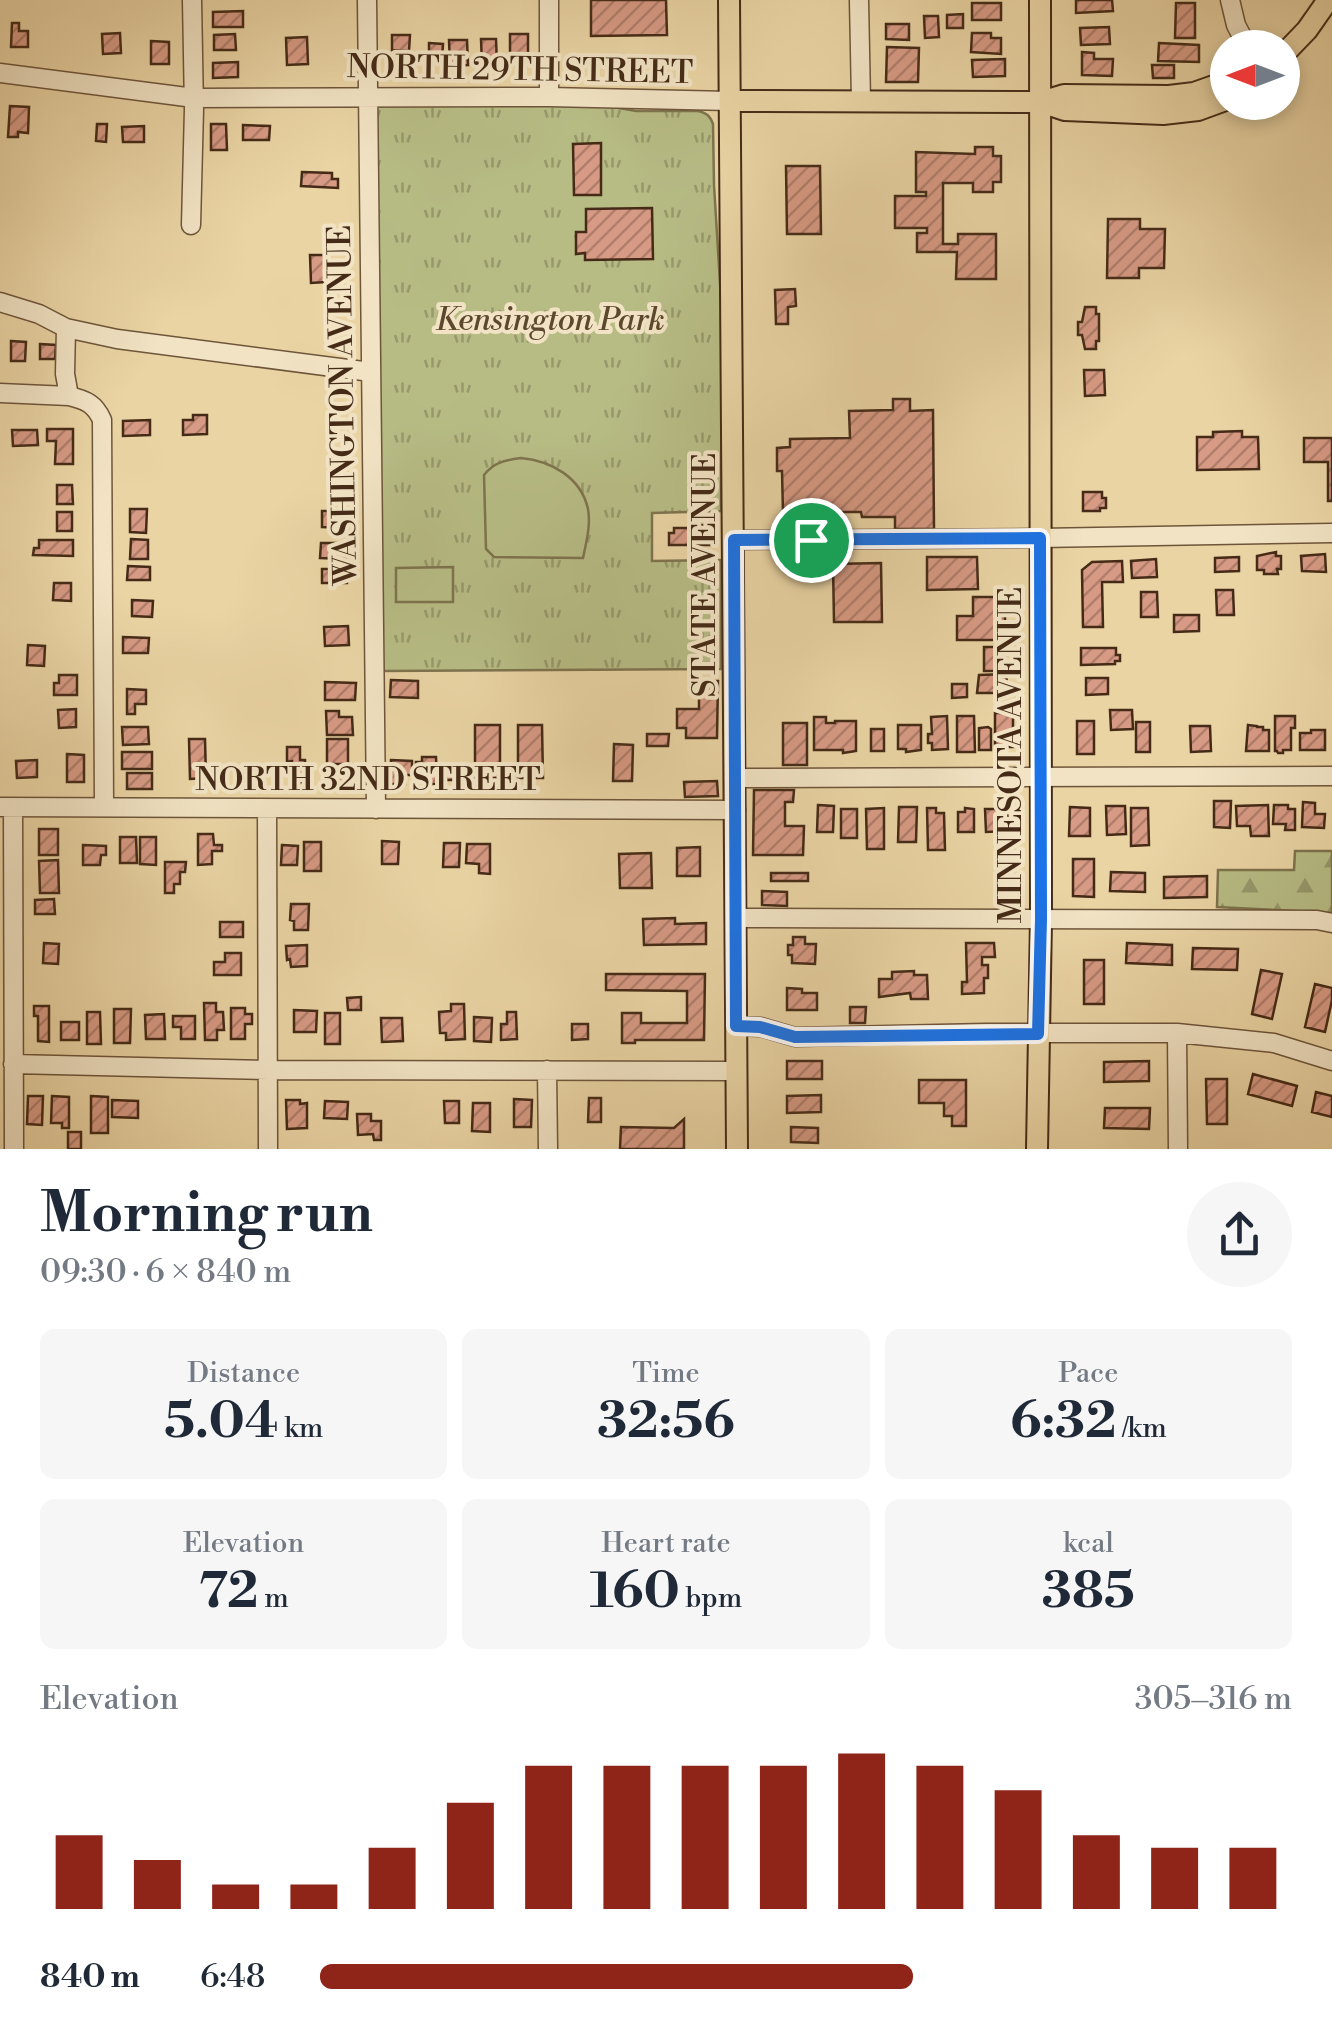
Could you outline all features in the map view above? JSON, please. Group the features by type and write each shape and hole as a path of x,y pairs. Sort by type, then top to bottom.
{"main road":[{"name":"STATE AVENUE","path":"729,0 737,1149"},
{"name":"MINNESOTA AVENUE","path":"1038,1149 1040,0"},
{"path":"1300,37 1328,0"},
{"path":"1041,102 1064,95 1168,96 1210,87"},
{"name":"NORTH 29TH STREET","path":"730,101 1041,102"},
{"path":"1041,102 1064,110 1163,114 1210,106"}],"street":[{"path":"191,225 192,0"},
{"name":"WASHINGTON AVENUE","path":"367,0 376,809"},
{"path":"549,0 549,97"},
{"path":"859,0 861,102"},
{"path":"1230,0 1239,30"},
{"name":"NORTH 29TH STREET","path":"0,74 194,98 730,101"},
{"path":"0,302 39,314 66,328 117,339 371,372"},
{"path":"66,328 65,374 70,396"},
{"path":"0,393 86,400 98,409 102,420 104,808"},
{"path":"734,540 1332,532"},
{"path":"735,778 1332,776"},
{"path":"6,808 14,1149"},
{"name":"NORTH 32ND STREET","path":"6,808 736,810"},
{"path":"267,810 268,1149"},
{"path":"736,918 1332,923"},
{"path":"736,1026 760,1027 795,1037 1176,1033 1274,1043 1332,1060"},
{"path":"1176,1033 1178,1149"},
{"path":"13,1064 268,1070 736,1071"},
{"path":"547,1070 548,1149"}],"green space":[{"name":"Kensington Park","path":"596,104 636,111 698,111 711,119 722,316 721,511 652,513 652,561 721,560 721,669 382,671 376,107"},
{"path":"521,458 554,467 579,488 589,515 583,558 494,557 486,549 484,475 501,462"},
{"path":"453,567 453,602 396,602 396,568"},
{"path":"1295,851 1332,851 1332,913 1217,907 1218,870 1294,870"}],"building":[{"path":"591,0 666,0 667,35 591,36"},
{"path":"1076,0 1112,0 1113,11 1076,13"},
{"path":"972,3 1001,3 1001,20 972,20"},
{"path":"1176,3 1195,3 1195,38 1175,38"},
{"path":"243,11 243,27 213,27 213,12"},
{"path":"963,14 963,28 947,28 947,15"},
{"path":"924,16 938,16 939,37 925,38"},
{"path":"12,23 19,23 19,31 28,31 28,47 11,47"},
{"path":"886,24 909,24 909,40 886,39"},
{"path":"1109,27 1110,44 1081,45 1080,28"},
{"path":"120,33 121,53 103,54 102,34"},
{"path":"972,33 991,33 991,38 1001,38 1001,54 971,52"},
{"path":"235,34 236,50 214,50 214,35"},
{"path":"510,34 528,34 528,65 510,66"},
{"path":"392,35 410,35 409,51 392,50"},
{"path":"307,37 308,64 287,65 286,38"},
{"path":"481,39 496,39 497,65 482,65"},
{"path":"449,40 467,40 468,65 450,66"},
{"path":"151,41 169,42 169,64 151,64"},
{"path":"429,43 443,44 442,60 429,60"},
{"path":"1159,43 1199,45 1199,62 1158,61"},
{"path":"887,47 919,48 918,82 886,82"},
{"path":"1082,52 1094,53 1094,59 1113,59 1112,76 1082,75"},
{"path":"1005,59 1005,76 973,77 972,60"},
{"path":"238,62 238,77 213,78 213,63"},
{"path":"1152,65 1174,65 1174,78 1153,78"},
{"path":"10,106 29,107 28,133 8,137"},
{"path":"97,124 107,124 106,142 96,141"},
{"path":"211,124 226,124 227,150 211,150"},
{"path":"243,125 270,126 269,140 243,140"},
{"path":"144,126 144,142 123,142 122,127"},
{"path":"601,143 601,195 574,195 573,144"},
{"path":"975,147 993,147 993,156 1001,156 1001,182 993,182 993,192 973,192 973,183 943,183 943,244 958,244 958,234 996,234 996,279 956,279 957,252 917,252 917,233 927,233 927,228 895,228 895,196 926,196 926,192 916,192 916,152 975,154"},
{"path":"786,166 820,166 821,234 787,234"},
{"path":"302,172 332,173 332,179 338,179 338,188 301,186"},
{"path":"652,208 653,259 585,260 585,253 576,254 576,232 586,232 586,209"},
{"path":"1108,219 1140,219 1140,229 1165,229 1164,268 1139,268 1139,278 1107,278"},
{"path":"310,255 326,255 326,282 311,283"},
{"path":"795,289 796,306 788,307 788,324 776,324 775,290"},
{"path":"1085,307 1096,307 1099,314 1096,349 1085,349 1082,335 1078,335 1078,322 1082,322"},
{"path":"11,341 26,342 25,361 11,361"},
{"path":"40,344 56,345 55,359 40,359"},
{"path":"1084,370 1104,370 1105,395 1085,396"},
{"path":"893,399 910,399 910,411 933,410 934,529 895,529 895,517 862,517 861,512 783,512 777,448 790,447 790,439 850,438 849,411 893,410"},
{"path":"193,415 207,415 207,434 183,435 183,420 193,420"},
{"path":"150,420 150,435 123,436 123,421"},
{"path":"47,429 73,429 73,464 55,464 56,441 47,441"},
{"path":"12,430 37,430 38,445 13,446"},
{"path":"1242,431 1242,437 1258,437 1259,469 1197,470 1197,437"},
{"path":"1304,438 1332,438 1332,501 1328,501 1328,462 1304,462"},
{"path":"57,485 72,485 73,504 57,504"},
{"path":"1083,492 1102,492 1106,508 1083,511"},
{"path":"130,509 147,509 146,533 130,532"},
{"path":"322,511 345,511 344,528 322,527"},
{"path":"57,512 72,512 72,531 57,531"},
{"path":"711,525 711,545 669,545 669,533 674,533 674,528"},
{"path":"131,539 148,540 148,559 130,559"},
{"path":"39,540 73,540 73,556 33,555"},
{"path":"321,543 346,543 346,559 320,558"},
{"path":"1276,552 1276,556 1281,556 1278,574 1257,570 1257,556"},
{"path":"1325,554 1326,572 1302,571 1301,556"},
{"path":"927,557 977,557 978,589 927,590"},
{"path":"1239,557 1239,571 1215,572 1215,558"},
{"path":"1156,559 1157,577 1132,578 1131,561"},
{"path":"1122,561 1123,582 1102,582 1103,627 1083,627 1082,570 1092,562"},
{"path":"881,563 882,622 834,622 833,564"},
{"path":"128,566 150,567 150,580 127,580"},
{"path":"322,569 348,569 347,583 322,583"},
{"path":"54,583 71,583 71,601 53,600"},
{"path":"1216,590 1233,590 1234,615 1217,615"},
{"path":"1141,592 1157,592 1158,617 1141,617"},
{"path":"973,597 1005,597 1005,640 957,640 957,616 973,616"},
{"path":"132,600 153,601 152,617 132,616"},
{"path":"1174,615 1199,615 1199,631 1174,632"},
{"path":"348,626 349,645 325,646 324,627"},
{"path":"123,637 149,638 148,653 123,653"},
{"path":"28,645 45,646 44,666 27,665"},
{"path":"984,647 1005,647 1005,671 984,671"},
{"path":"1081,648 1116,648 1120,661 1081,665"},
{"path":"1006,674 1008,693 977,693 979,675"},
{"path":"59,675 77,675 77,695 54,695"},
{"path":"1086,678 1108,678 1108,694 1086,695"},
{"path":"391,680 418,681 418,698 390,697"},
{"path":"699,681 718,681 717,738 686,738 686,728 677,728 677,709 699,709"},
{"path":"325,682 356,683 355,700 325,700"},
{"path":"952,684 967,684 967,697 952,698"},
{"path":"127,689 146,690 146,704 135,704 135,714 127,714"},
{"path":"76,709 76,727 59,728 58,710"},
{"path":"1110,710 1132,710 1133,729 1111,730"},
{"path":"326,711 352,717 353,735 327,735"},
{"path":"995,713 1013,713 1013,747 995,747"},
{"path":"947,716 948,749 932,750 932,743 928,743 931,717"},
{"path":"957,716 974,716 975,752 957,752"},
{"path":"1275,716 1295,716 1291,750 1283,753 1275,751"},
{"path":"814,717 826,717 826,723 856,721 856,751 814,750"},
{"path":"1077,721 1094,721 1094,754 1077,754"},
{"path":"1136,722 1150,722 1150,752 1136,752"},
{"path":"783,723 807,723 807,765 783,765"},
{"path":"475,725 500,725 500,778 475,778"},
{"path":"518,725 542,725 543,778 518,778"},
{"path":"898,725 921,725 921,750 898,749"},
{"path":"1248,725 1269,730 1269,751 1246,751"},
{"path":"1190,726 1210,726 1211,751 1191,752"},
{"path":"122,727 148,727 149,744 123,745"},
{"path":"988,727 991,750 979,750 979,728"},
{"path":"871,729 884,729 884,751 871,751"},
{"path":"1325,730 1325,750 1300,750 1300,733"},
{"path":"647,734 669,734 668,746 647,746"},
{"path":"189,739 205,739 206,778 190,779"},
{"path":"327,739 348,739 348,764 327,764"},
{"path":"614,744 633,745 632,781 613,781"},
{"path":"287,747 300,747 306,782 292,783 292,761 287,762"},
{"path":"122,752 152,752 152,769 122,769"},
{"path":"67,754 84,755 84,782 67,782"},
{"path":"422,757 436,757 437,784 424,784 424,773 416,773 416,762 422,762"},
{"path":"37,760 37,777 17,778 16,761"},
{"path":"391,760 412,761 412,775 405,775 405,784 390,784"},
{"path":"443,766 459,766 459,780 442,780"},
{"path":"327,772 354,772 354,788 327,789"},
{"path":"127,773 152,773 152,789 127,789"},
{"path":"717,781 718,796 685,797 684,782"},
{"path":"754,790 794,790 793,802 785,802 785,826 804,826 803,855 753,855"},
{"path":"1214,801 1231,801 1230,828 1214,827"},
{"path":"1303,802 1315,803 1315,814 1325,814 1324,828 1302,827"},
{"path":"818,805 834,806 833,832 817,832"},
{"path":"1268,805 1269,836 1251,836 1250,826 1237,826 1236,806"},
{"path":"1274,805 1295,809 1295,830 1285,830 1286,824 1273,824"},
{"path":"1106,806 1125,806 1126,834 1107,835"},
{"path":"899,807 917,807 916,842 898,842"},
{"path":"1070,807 1090,808 1090,836 1069,836"},
{"path":"884,808 884,849 867,849 866,809"},
{"path":"927,808 944,813 945,850 928,850"},
{"path":"965,808 974,809 974,832 958,832 958,812 965,812"},
{"path":"1131,808 1148,808 1149,845 1131,846"},
{"path":"841,809 857,809 857,838 841,838"},
{"path":"985,809 1007,809 1008,831 986,832"},
{"path":"39,829 58,829 58,855 39,855"},
{"path":"198,834 213,834 214,845 222,845 222,851 212,851 212,864 198,865"},
{"path":"120,837 136,837 137,863 120,863"},
{"path":"140,837 156,837 156,865 140,864"},
{"path":"382,841 399,842 398,864 382,864"},
{"path":"304,842 321,842 321,871 304,871"},
{"path":"444,843 460,843 459,867 443,867"},
{"path":"467,844 490,844 490,874 479,873 479,864 466,863"},
{"path":"83,845 106,846 100,865 83,865"},
{"path":"282,845 298,846 297,865 281,865"},
{"path":"700,847 700,876 677,876 677,848"},
{"path":"651,853 652,888 620,888 619,854"},
{"path":"1073,859 1094,859 1094,897 1073,896"},
{"path":"58,860 59,893 40,893 39,861"},
{"path":"165,862 186,862 185,872 180,872 180,884 174,884 174,893 165,893"},
{"path":"1111,872 1145,873 1145,892 1110,891"},
{"path":"771,873 808,873 808,881 771,881"},
{"path":"1207,876 1207,897 1164,898 1164,877"},
{"path":"762,891 787,892 787,906 762,905"},
{"path":"54,899 55,914 35,914 35,900"},
{"path":"291,904 309,904 308,930 294,930"},
{"path":"675,918 675,924 706,923 706,944 644,945 643,919"},
{"path":"220,922 243,922 243,937 220,937"},
{"path":"793,937 805,937 805,944 816,944 815,964 792,963 788,945 793,945"},
{"path":"44,943 59,944 58,964 43,963"},
{"path":"966,943 994,943 995,957 982,957 982,965 988,965 984,993 962,994 962,982 967,982"},
{"path":"1127,943 1172,945 1172,965 1126,963"},
{"path":"307,945 307,966 291,967 286,946"},
{"path":"1193,948 1238,949 1237,970 1192,969"},
{"path":"225,953 241,953 241,975 214,975 214,962 225,962"},
{"path":"1084,960 1104,960 1104,1004 1084,1004"},
{"path":"1261,970 1282,974 1272,1019 1252,1014"},
{"path":"914,971 914,975 927,975 928,999 911,999 910,993 879,997 879,979 892,979 892,972"},
{"path":"606,974 705,974 704,1040 622,1043 622,1013 641,1013 641,1023 687,1023 687,991 606,990"},
{"path":"1315,984 1332,988 1325,1032 1305,1027"},
{"path":"787,988 817,993 817,1010 787,1010"},
{"path":"361,997 361,1010 348,1010 347,998"},
{"path":"204,1003 216,1003 216,1012 223,1012 224,1030 217,1030 217,1040 205,1040"},
{"path":"451,1004 464,1004 465,1039 446,1040 446,1033 440,1033 439,1012 451,1011"},
{"path":"34,1006 49,1006 49,1042 38,1041"},
{"path":"850,1007 866,1007 865,1023 850,1023"},
{"path":"231,1008 245,1008 245,1014 252,1014 252,1024 245,1024 245,1039 231,1039"},
{"path":"114,1009 131,1009 130,1043 114,1043"},
{"path":"294,1010 317,1011 316,1032 294,1032"},
{"path":"87,1012 100,1012 101,1044 87,1044"},
{"path":"507,1012 516,1012 517,1039 501,1040 501,1024 507,1024"},
{"path":"325,1013 340,1013 340,1044 325,1044"},
{"path":"164,1014 165,1039 146,1039 145,1015"},
{"path":"173,1016 195,1016 195,1039 181,1039 181,1027 173,1027"},
{"path":"474,1017 492,1018 491,1042 474,1041"},
{"path":"381,1018 402,1018 403,1041 382,1042"},
{"path":"61,1022 79,1022 79,1040 61,1040"},
{"path":"572,1024 588,1024 588,1039 572,1040"},
{"path":"787,1061 822,1061 822,1079 787,1079"},
{"path":"1149,1061 1149,1081 1104,1082 1104,1062"},
{"path":"1253,1074 1297,1086 1292,1106 1248,1094"},
{"path":"1206,1079 1227,1079 1227,1124 1207,1124"},
{"path":"919,1080 966,1080 966,1126 952,1126 952,1116 944,1116 944,1103 919,1103"},
{"path":"1316,1092 1332,1096 1332,1117 1312,1112"},
{"path":"821,1095 821,1112 787,1113 787,1096"},
{"path":"28,1096 43,1096 42,1125 27,1124"},
{"path":"52,1096 69,1097 69,1128 51,1123"},
{"path":"91,1096 108,1097 108,1133 91,1133"},
{"path":"589,1098 601,1098 601,1122 588,1122"},
{"path":"514,1099 532,1100 531,1127 514,1127"},
{"path":"112,1100 138,1101 138,1118 112,1117"},
{"path":"286,1100 307,1103 307,1128 287,1129"},
{"path":"325,1101 348,1102 347,1119 324,1118"},
{"path":"444,1101 459,1101 459,1123 445,1123"},
{"path":"473,1103 490,1103 490,1132 472,1131"},
{"path":"1105,1108 1150,1108 1149,1129 1104,1128"},
{"path":"357,1114 371,1114 371,1121 381,1121 381,1140 374,1140 373,1134 358,1135"},
{"path":"684,1119 684,1149 620,1149 621,1127 674,1128"},
{"path":"791,1127 818,1128 818,1143 791,1142"},
{"path":"68,1132 81,1132 81,1149 68,1149"}],"route":[{"path":"1040,538 1038,1034 795,1037 760,1027 736,1026 734,540 811,540 1040,538"}]}
